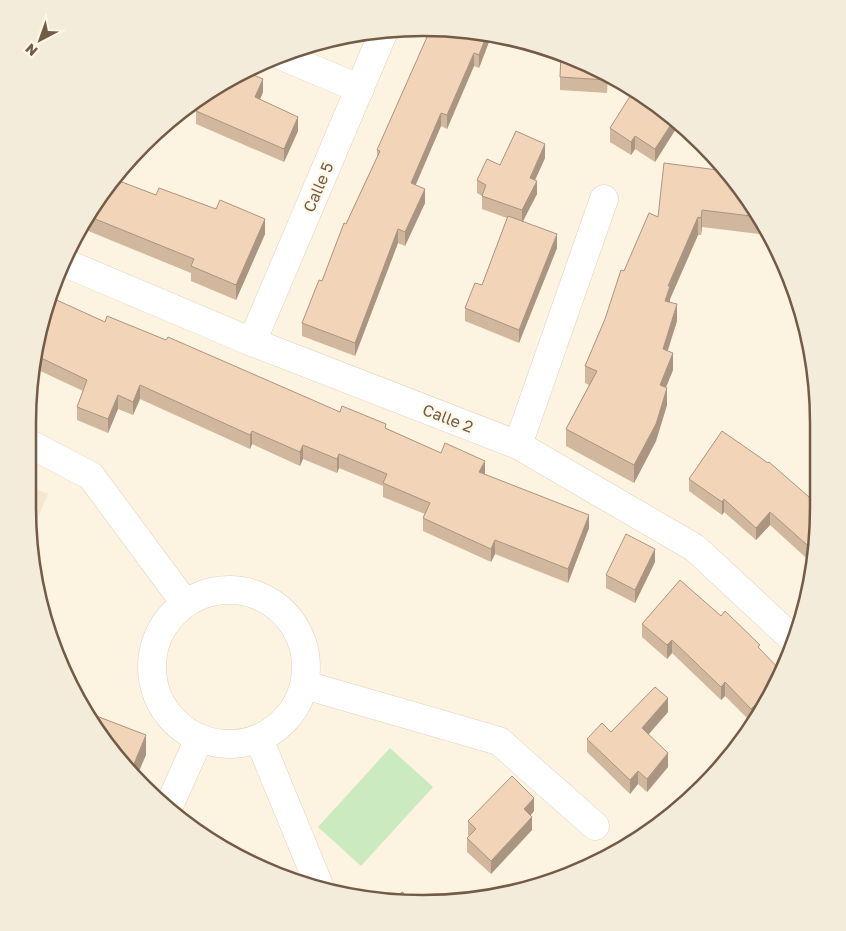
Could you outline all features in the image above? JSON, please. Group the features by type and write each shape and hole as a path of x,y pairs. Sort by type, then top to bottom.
{"street":[{"name":"Calle 5","path":"252,342 381,39"},
{"path":"291,60 360,89"},
{"path":"518,445 604,199"},
{"name":"Calle 2","path":"70,265 252,342 518,445 695,548 788,635"},
{"path":"36,447 91,476 185,603"},
{"path":"236,590 262,596 284,612 299,633 307,658 306,685 296,708 281,727 259,740 239,745 219,744 200,739 179,727 164,708 154,687 152,663 156,640 168,619 185,603 209,592 236,590"},
{"path":"306,685 499,741 595,826"},
{"path":"171,801 200,739"},
{"path":"259,740 317,880"}],"shaded area":[{"path":"36,489 48,494 37,521"}],"green space":[{"path":"390,748 433,787 361,866 318,827"}],"building":[{"path":"427,36 484,42 479,55 474,53 447,115 441,113 411,183 425,189 405,232 398,229 355,343 302,323 319,280 322,281 344,223 346,224 380,151 377,150"},
{"path":"561,62 601,80 560,77"},
{"path":"254,75 263,79 255,97 298,117 284,149 196,111 208,101"},
{"path":"630,96 670,126 655,149 635,136 631,142 610,128"},
{"path":"516,131 545,144 530,178 537,181 522,210 482,196 486,185 477,180 487,159 500,165"},
{"path":"664,163 715,170 750,216 702,210 701,218 698,217 668,286 670,286 665,301 677,304 663,349 673,353 660,385 667,388 656,424 634,465 566,429 597,371 585,366 605,319 621,270 624,271 649,213 658,217"},
{"path":"121,182 156,195 159,188 216,209 220,200 265,219 236,285 191,266 194,259 95,219"},
{"path":"508,216 557,234 519,330 465,308 475,283 482,285"},
{"path":"57,300 105,322 107,316 166,340 168,337 340,412 342,406 386,424 385,428 441,453 445,443 485,461 479,472 589,515 568,569 495,540 491,549 423,518 430,503 383,483 387,474 339,454 337,459 303,445 300,452 252,431 250,435 140,385 133,402 118,395 108,419 77,407 87,380 42,359 49,323"},
{"path":"722,431 769,462 810,496 808,545 770,512 756,528 724,499 722,502 689,479"},
{"path":"626,534 655,549 635,590 606,575"},
{"path":"680,580 721,616 725,611 760,645 758,647 776,666 758,701 751,709 725,682 721,687 672,640 667,645 642,624"},
{"path":"655,687 668,698 642,728 668,753 647,779 638,771 630,780 587,739 602,723 611,732"},
{"path":"97,716 146,735 134,765"},
{"path":"512,776 534,798 524,809 532,817 491,861 467,838 476,829 468,821"}]}
